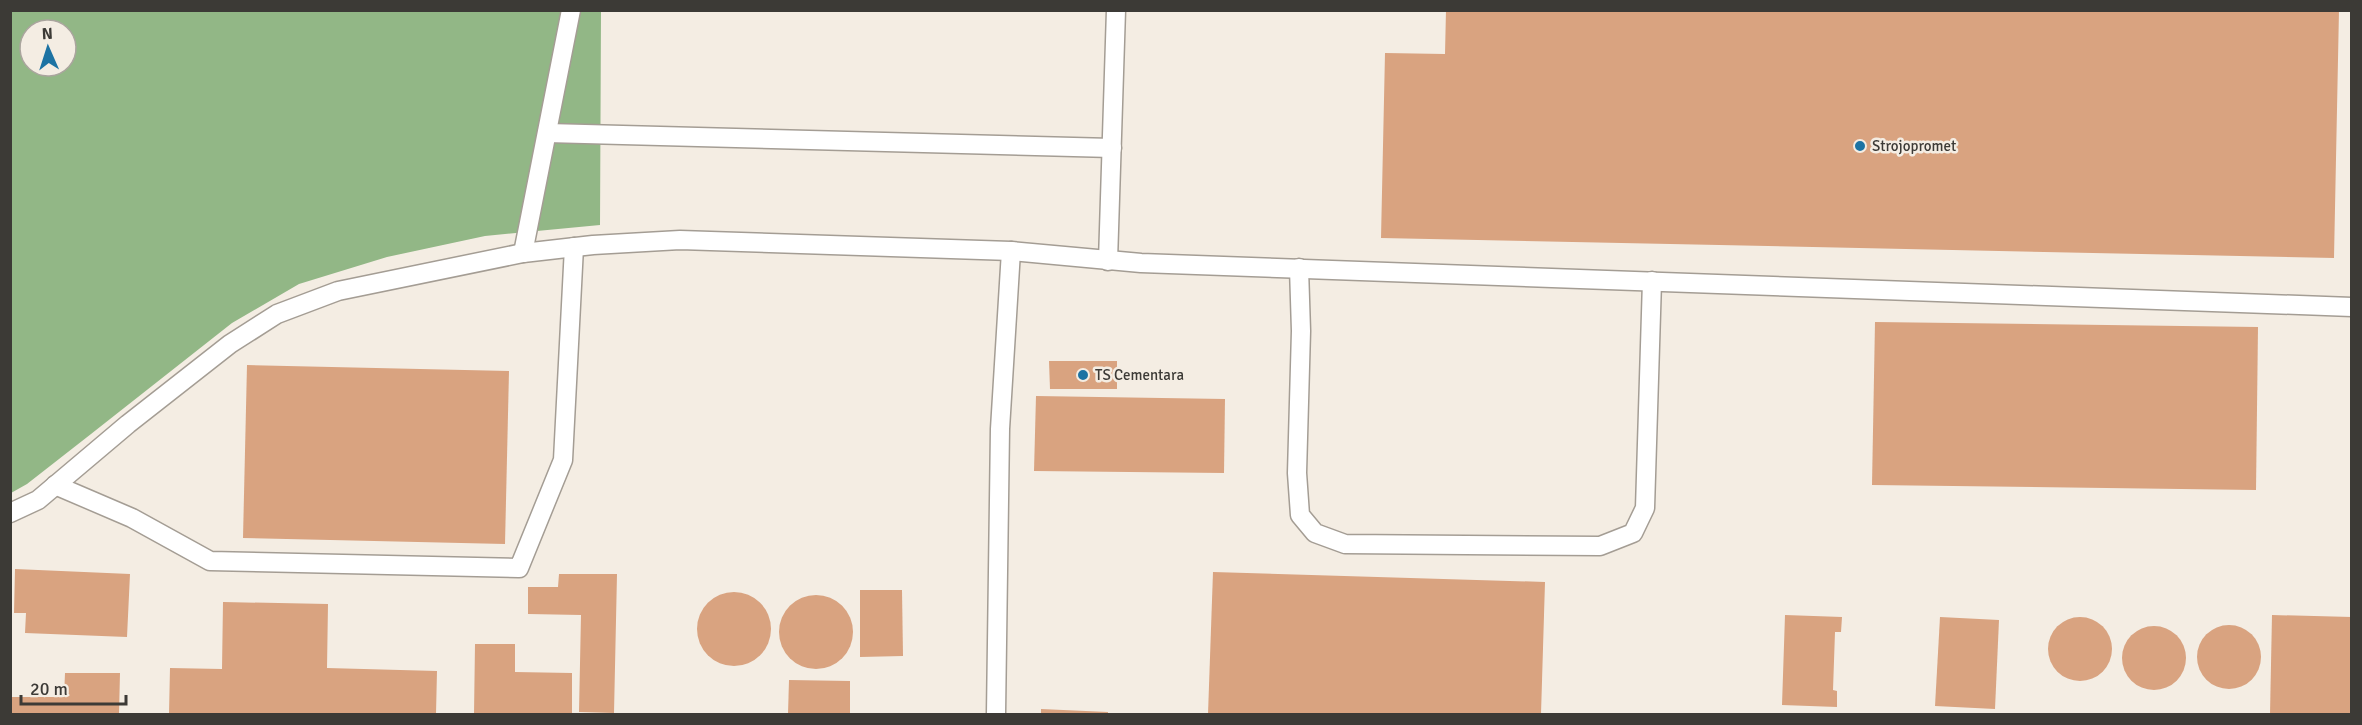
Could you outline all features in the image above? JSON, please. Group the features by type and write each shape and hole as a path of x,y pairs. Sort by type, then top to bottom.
{"lane":[{"path":"523,253 571,10"},
{"path":"1108,261 1116,10"},
{"path":"547,133 1112,148"},
{"path":"10,513 38,500 128,424 230,344 277,314 338,291 523,253 574,247 680,240 1011,251 1108,261 2352,307"},
{"path":"55,485 132,518 210,561 519,568 563,460 574,247"},
{"path":"996,714 1000,429 1011,251"},
{"path":"1299,268 1301,330 1297,473 1300,515 1315,533 1345,544 1600,546 1633,533 1644,508 1652,281"}],"green space":[{"path":"11,11 601,11 600,225 485,236 387,257 299,284 232,323 27,484 11,493"}],"building":[{"name":"Strojopromet","path":"1446,10 2339,10 2334,258 1381,238 1385,53 1445,54"},
{"path":"1875,322 2258,327 2256,490 1872,485"},
{"name":"TS Cementara","path":"1049,361 1117,361 1117,389 1050,389"},
{"path":"247,365 509,371 505,544 243,538"},
{"path":"1036,396 1225,399 1224,473 1034,471"},
{"path":"15,569 130,574 127,637 25,633 26,613 14,613"},
{"path":"1213,572 1545,582 1541,714 1208,714"},
{"path":"559,574 617,574 614,713 579,712 581,615 528,614 528,587 558,587"},
{"path":"860,590 902,590 903,656 860,657"},
{"path":"734,592 748,595 760,603 768,615 771,629 768,643 760,655 748,663 734,666 720,663 708,655 700,643 697,629 700,615 708,603 720,595"},
{"path":"816,595 830,598 842,606 850,618 853,632 850,646 842,658 830,666 816,669 802,666 790,658 782,646 779,632 782,618 790,606 802,598"},
{"path":"223,602 328,604 327,668 437,671 436,714 169,714 170,668 222,669"},
{"path":"1785,615 1842,617 1841,632 1835,632 1833,690 1837,691 1837,707 1782,705"},
{"path":"2272,615 2352,617 2352,714 2270,714"},
{"path":"1940,617 1999,620 1995,709 1935,706"},
{"path":"2080,617 2098,623 2106,631 2112,649 2106,667 2098,675 2080,681 2062,675 2054,667 2048,649 2054,631 2062,623"},
{"path":"2229,625 2247,631 2255,639 2261,657 2255,675 2247,683 2229,689 2211,683 2203,675 2197,657 2203,639 2211,631"},
{"path":"2154,626 2172,632 2180,640 2186,658 2180,676 2172,684 2154,690 2136,684 2128,676 2122,658 2128,640 2136,632"},
{"path":"475,644 515,644 515,672 572,673 572,714 474,714"},
{"path":"65,673 120,673 119,714 10,714 10,697 64,697"},
{"path":"789,680 850,681 850,714 788,714"},
{"path":"1041,709 1108,712 1108,714 1041,714"}],"place":[{"name":"Strojopromet","path":"1860,146"},
{"name":"TS Cementara","path":"1083,375"}]}
